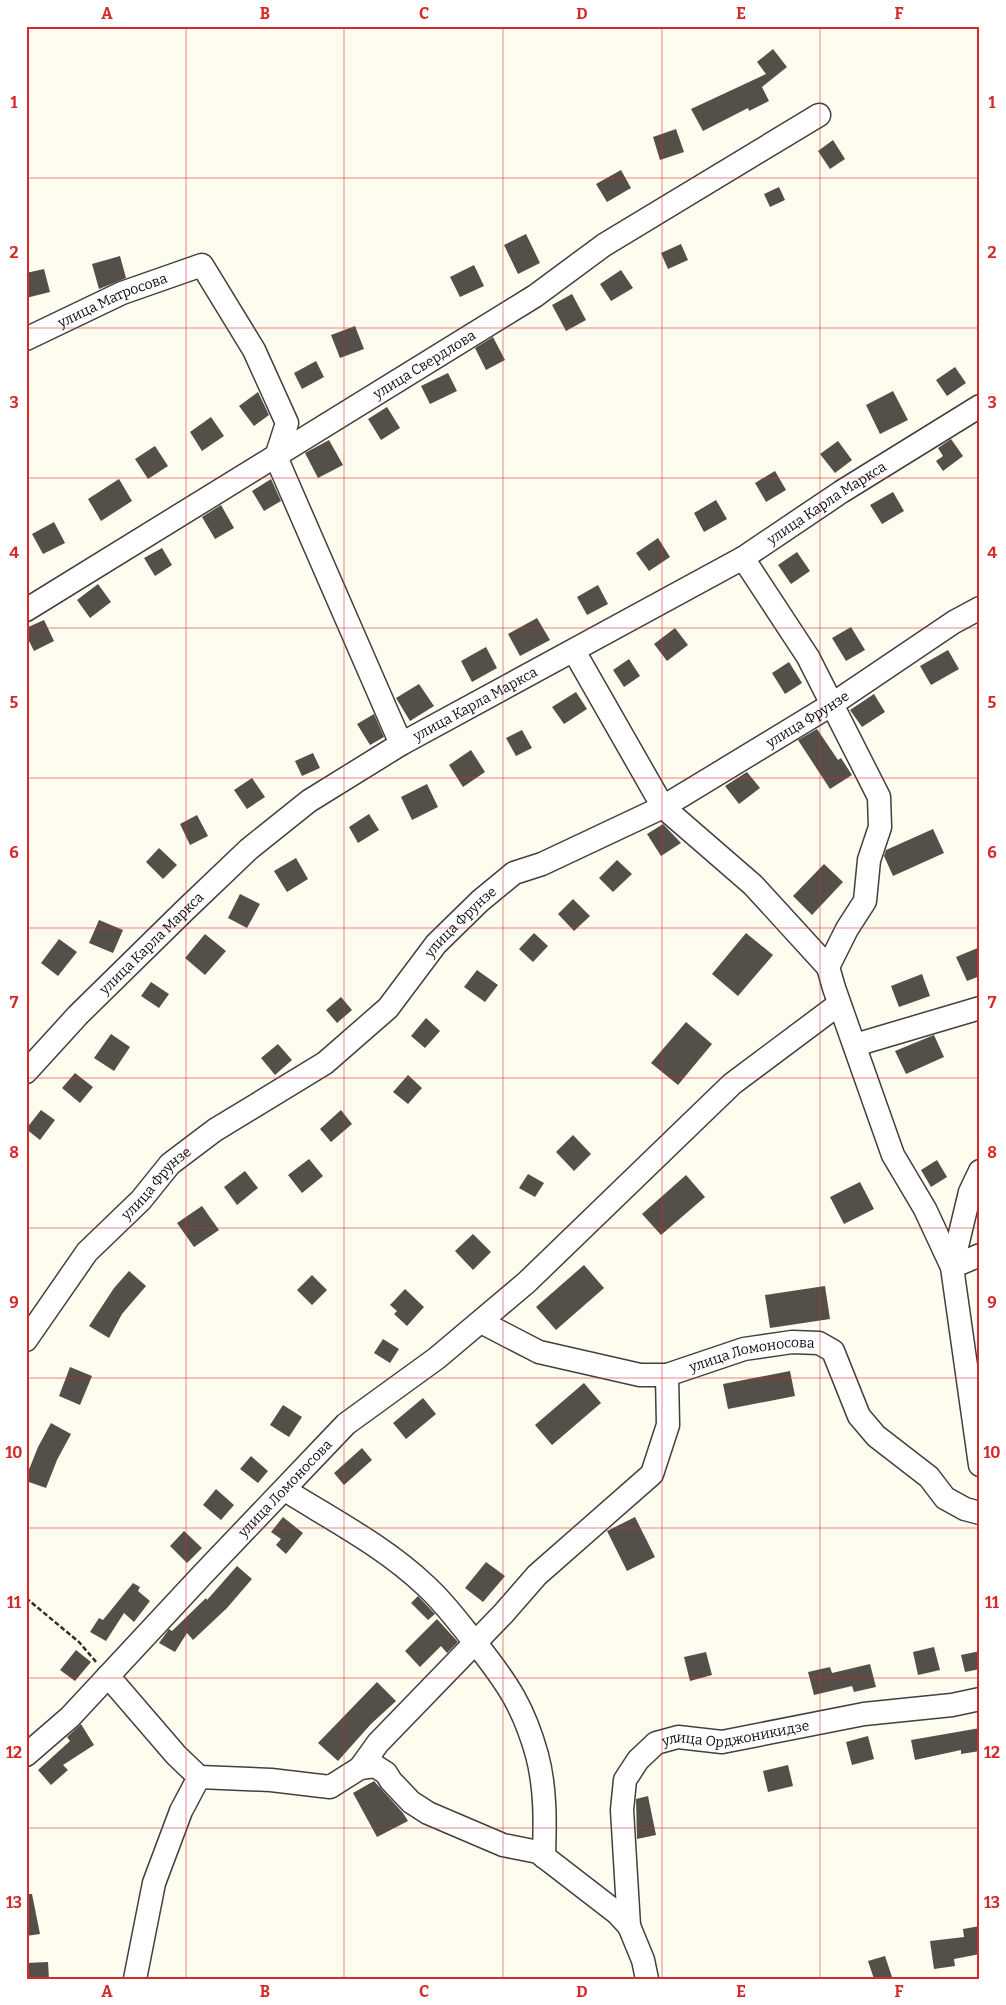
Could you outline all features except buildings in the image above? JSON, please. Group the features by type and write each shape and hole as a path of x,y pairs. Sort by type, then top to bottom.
{"street":[{"name":"улица Свердлова","path":"26,610 535,296 604,245 819,115"},
{"name":"улица Матросова","path":"26,339 122,293 202,265 254,350 287,423 276,457"},
{"name":"улица Карла Маркса","path":"26,1072 78,1015 249,849 309,801 401,744 743,558 840,492 980,406"},
{"path":"276,457 401,744"},
{"path":"743,558 808,657 879,797 880,827 869,860 865,901 846,929 828,967"},
{"name":"улица Фрунзе","path":"26,1340 87,1252 140,1200 170,1164 216,1130 325,1063 388,1008 436,944 480,900 514,873 542,864 663,807 831,705 954,622 980,608"},
{"path":"574,651 663,807 753,885 828,967 893,1155 925,1209 952,1267 980,1464"},
{"name":"улица Ломоносова","path":"26,1755 70,1717 346,1424 437,1358 481,1322 528,1282 732,1084 840,1004"},
{"path":"855,1045 980,1008"},
{"path":"952,1267 970,1192 980,1171"},
{"path":"952,1267 980,1255"},
{"name":"улица Ломоносова","path":"481,1322 539,1352 640,1375 667,1376 744,1349 792,1342 819,1342 833,1351 859,1416 876,1436 929,1477 945,1498 965,1509 980,1513"},
{"path":"108,1676 176,1755 199,1777 271,1780 330,1787 360,1768 378,1743 475,1643 537,1575 652,1474 668,1425 667,1376"},
{"path":"285,1490 392,1558 426,1585 461,1622 475,1643 500,1672 519,1702 537,1756 545,1802 544,1857"},
{"name":"улица Орджоникидзе","path":"629,1926 622,1810 625,1780 638,1760 656,1743 678,1737 722,1742 864,1714 952,1705 980,1699"},
{"path":"360,1768 376,1766 386,1773 411,1802 428,1813 478,1836 503,1845 538,1852 616,1913 629,1926 643,1960 647,1979"},
{"path":"135,1979 154,1883 181,1811 199,1777"}],"path":[{"path":"26,1598 79,1642 108,1676"}]}
